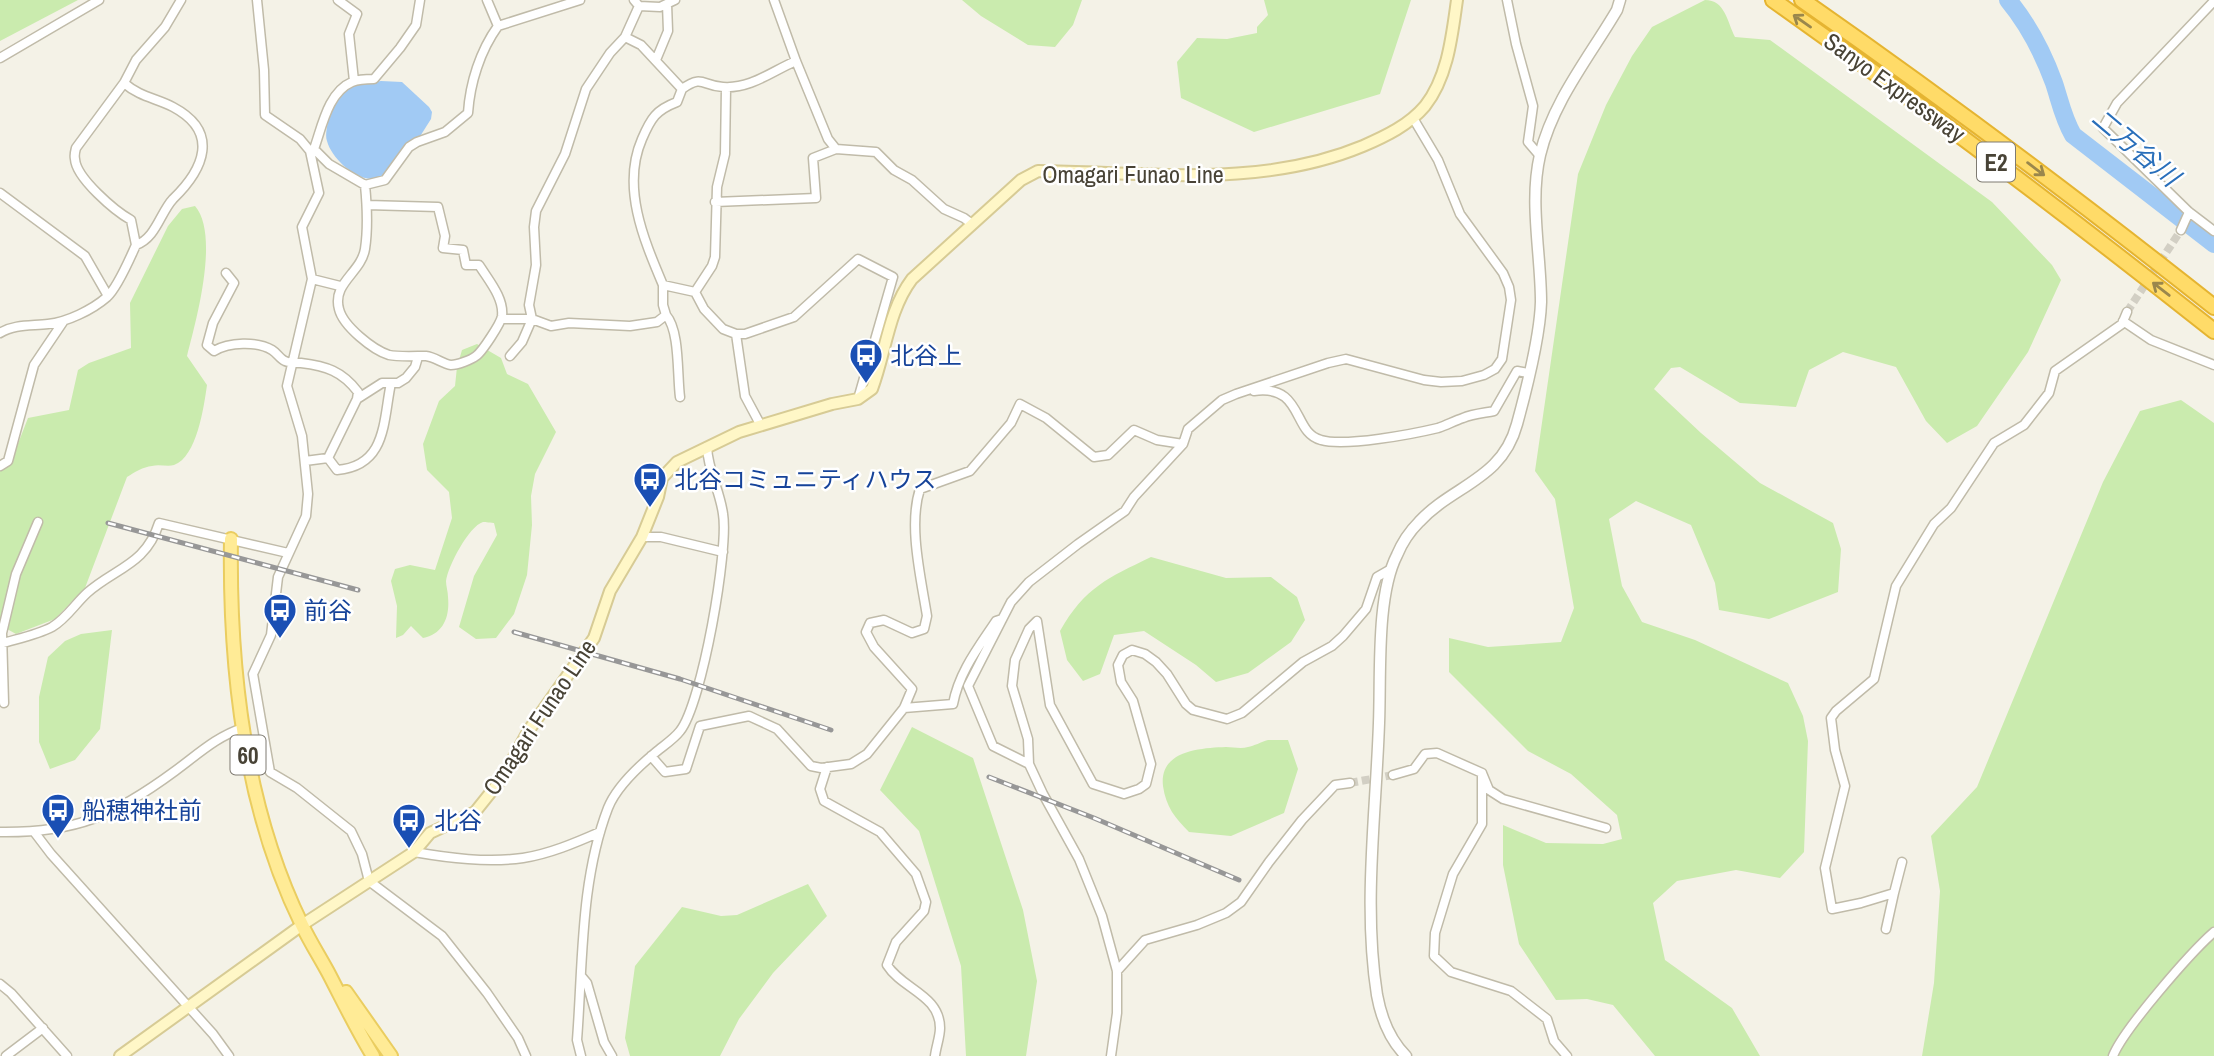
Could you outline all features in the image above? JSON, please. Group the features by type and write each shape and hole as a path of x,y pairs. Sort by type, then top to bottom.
{"highway":[{"name":"Sanyo Expressway","path":"1773,0 1938,118 2214,331"},
{"name":"Sanyo Expressway","path":"1802,0 1949,103 2214,307"}],"main road":[{"name":"Omagari Funao Line","path":"120,1056 302,925 414,852 430,834 475,813 503,777 529,730 594,638 610,591 642,537 658,497 662,478 677,462 760,424 858,399 872,389 894,311 904,290 912,279 1021,180 1038,171 1183,175 1258,173 1292,168 1351,151 1377,140 1413,118 1426,104 1440,78 1450,44 1457,0"},
{"name":"60","path":"231,539 232,641 243,728 258,803 278,866 302,925 373,1056"},
{"name":"60","path":"321,957 391,1056"}],"street":[{"path":"0,58 99,0"},
{"path":"136,245 131,220 113,210 79,171 75,160 76,148 124,83 136,60 165,27 181,0"},
{"path":"257,0 264,69 265,115 300,139 329,164 365,185 385,180 409,147 445,132 468,113 469,95 476,72 498,26 580,0"},
{"path":"338,0 357,14 349,34 354,81"},
{"path":"420,0 416,25 374,79 354,81 343,87 332,100 312,150 318,193 302,228 312,279 287,386 302,436 308,494 306,516 278,578 271,635 253,674 270,772 297,788 351,831 362,854 369,881 442,936 487,993 518,1038 526,1056"},
{"path":"487,0 498,26"},
{"path":"774,0 828,139 836,149"},
{"path":"1507,0 1533,106 1528,142 1539,156"},
{"path":"1406,1056 1383,1020 1372,952 1372,883 1382,643 1391,569 1404,541 1419,521 1497,464 1516,427 1540,321 1535,203 1539,156 1558,106 1617,10 1620,0"},
{"path":"2214,1 2117,103 2103,128 2189,213 2214,231"},
{"path":"510,356 522,342 532,319 529,305 536,265 536,211 565,154 586,89 603,62 625,37 637,3 660,7 671,2"},
{"path":"656,60 668,31 671,2"},
{"path":"625,37 641,45 682,89"},
{"path":"680,397 676,332 666,315 663,285 640,222 633,167 647,127 659,109 677,102 682,89 694,81 700,80 726,88 763,80 796,61"},
{"path":"0,333 15,327 63,322 108,296 136,245 147,238 166,206 195,176 203,150 203,139 199,130 172,106 143,95 124,83"},
{"path":"695,292 715,257 715,202 725,154 726,88"},
{"path":"1029,764 993,746 968,686 1011,602 1029,582 1125,511 1134,497 1183,444 1188,429 1222,400 1328,363 1346,359 1441,382 1475,379 1495,369 1502,359 1511,300 1509,287 1503,273 1460,214 1438,160 1413,118"},
{"path":"715,202 817,198 813,158 836,149 876,152 894,170 912,180 944,209 972,224"},
{"path":"365,185 365,251 358,266 340,286 337,301 340,313 357,334 389,355 436,358 451,365 476,356 502,319 497,293 479,265 466,265 464,250 443,248 445,236 438,207 367,205"},
{"path":"0,193 85,256 108,296"},
{"path":"2181,230 2189,213"},
{"path":"663,285 695,292 712,319 723,329 736,334 746,334 794,317 858,259 893,277 858,399"},
{"path":"226,273 234,283 213,323 206,345 214,351 230,344 260,345 271,349 286,361 337,371 358,392 328,458"},
{"path":"312,279 340,286"},
{"path":"1894,893 1832,909 1825,868 1845,786 1835,750 1831,718 1874,679 1896,586 1934,524 1951,508 1994,443 2024,425 2049,393 2055,371 2122,324 2127,312"},
{"path":"502,319 532,319 551,326 569,323 630,326 657,322 666,315"},
{"path":"2123,321 2151,340 2214,365"},
{"path":"0,466 8,461 34,365 63,322"},
{"path":"736,334 746,396 760,424"},
{"path":"357,399 382,383 398,383 406,378 415,367 418,357"},
{"path":"1236,394 1261,390 1279,393 1296,409 1310,435 1321,440 1360,440 1435,429 1465,416 1494,411 1517,371 1528,373"},
{"path":"328,458 337,470 348,469 374,452 382,438 391,383"},
{"path":"651,756 665,772 686,769 701,726 749,716 777,729 811,766 851,764 867,754 904,708 912,688 874,647 866,632 870,623 884,620 912,633 924,629 927,616 916,527 915,503 919,489 971,471 1011,423 1020,404 1046,418 1094,457 1108,455 1134,430 1157,440 1183,444"},
{"path":"581,1056 577,1040 590,871 600,832 609,805 621,788 651,756 680,731 694,701 711,627 723,552 723,514 708,461 707,447"},
{"path":"305,461 328,458"},
{"path":"4,703 1,644 16,574 38,522"},
{"path":"1,644 51,628 61,621 88,592 122,570 153,541 159,523 289,553"},
{"path":"642,537 661,537 723,552"},
{"path":"1111,1056 1117,1013 1117,971 1102,916 1079,859 1042,794 1029,764 1028,738 1012,686 1015,660 1029,629 1037,621 1050,705 1093,785 1124,794 1146,784 1151,764 1133,701 1121,682 1118,665 1123,655 1132,650 1145,654 1167,674 1186,704 1193,710 1227,719 1242,713 1303,662 1332,646 1343,636 1366,609 1377,577 1391,569"},
{"path":"904,708 953,705 963,670 996,621 1002,620"},
{"path":"0,832 35,833 88,823 107,815 171,775 227,733 243,728"},
{"path":"1393,775 1415,769 1425,754 1437,753 1482,773 1489,790 1503,799 1606,828"},
{"path":"827,767 820,789 824,801 880,832 916,874 926,902 924,911 896,942 887,965 893,974 924,996 935,1008 940,1027 935,1056"},
{"path":"1482,773 1482,824 1453,874 1435,933 1434,956 1451,972 1511,991 1547,1019 1554,1041 1567,1056"},
{"path":"1117,971 1145,940 1197,925 1226,913 1241,902 1302,820 1335,785 1350,783"},
{"path":"414,852 453,859 523,858 565,847 600,832"},
{"path":"35,833 213,1034 229,1056"},
{"path":"1886,929 1902,862"},
{"path":"2113,1056 2151,1003 2214,932"},
{"path":"582,977 587,983 604,1042 612,1056"},
{"path":"0,984 67,1056"},
{"path":"0,1051 5,1056 43,1028"}],"green space":[{"path":"0,0 78,0 0,41"},
{"path":"962,0 1082,0 1073,25 1055,47 1028,45 981,16"},
{"path":"1264,0 1411,0 1380,94 1254,132 1181,98 1177,62 1197,38 1227,39 1257,33 1257,27 1268,15"},
{"path":"1705,0 1721,7 1735,37 1770,40 1992,202 2052,265 2061,280 2028,352 1977,426 1947,443 1926,421 1896,367 1843,352 1809,370 1796,407 1740,403 1680,367 1671,368 1654,389 1760,483 1833,523 1841,549 1838,592 1769,619 1719,610 1715,583 1691,525 1636,501 1609,519 1622,586 1642,622 1695,640 1788,683 1803,716 1808,741 1804,852 1780,878 1736,870 1677,881 1653,903 1665,960 1732,1008 1760,1056 1655,1056 1613,1005 1587,999 1556,1000 1519,944 1503,865 1503,825 1546,843 1603,844 1622,839 1617,815 1571,774 1528,751 1449,672 1449,638 1488,647 1561,642 1574,608 1555,499 1535,471 1578,174 1606,105 1632,56 1652,27"},
{"path":"195,206 202,219 206,237 206,257 200,301 187,356 207,385 194,442 182,460 174,465 149,467 127,477 85,588 55,619 16,634 0,625 0,471 10,464 28,418 69,410 78,370 89,363 131,348 130,303 168,226 182,209"},
{"path":"477,344 501,358 507,374 528,384 556,432 535,474 531,496 532,525 527,575 514,614 496,638 476,639 459,627 474,576 497,535 494,523 483,522 466,538 451,566 446,581 448,611 444,624 430,636 423,638 411,626 396,638 397,606 391,581 395,569 410,565 435,570 452,518 449,492 427,470 423,444 439,401 455,386 462,350"},
{"path":"2181,400 2214,423 2214,1056 1922,1056 1934,983 1940,891 1931,836 1977,787 2103,482 2140,411"},
{"path":"1151,557 1226,578 1271,577 1297,597 1305,620 1291,642 1248,673 1216,682 1196,665 1144,631 1114,635 1100,674 1083,681 1067,660 1060,631 1079,604 1099,585"},
{"path":"112,630 100,729 75,760 50,769 39,742 39,697 48,657 65,641 81,634"},
{"path":"912,727 973,758 1023,910 1037,981 1026,1056 966,1056 961,966 919,831 880,790"},
{"path":"1268,740 1288,740 1298,769 1284,813 1231,836 1189,832 1175,817 1166,800 1163,774 1167,765 1193,751 1245,748"},
{"path":"808,884 827,916 773,973 739,1019 720,1056 630,1056 625,1038 635,966 682,907 721,916 737,915"}],"water":[{"path":"381,81 402,82 429,107 432,112 431,119 419,138 408,142 381,177 364,178 350,171 329,147 326,136 328,121 344,91 357,85"}],"waterway":[{"name":"二万谷川","path":"2008,0 2040,50 2073,135 2214,244"}],"tunnel":[{"path":"2127,312 2181,230"},
{"path":"1350,783 1393,775"}],"railway":[{"path":"108,523 358,590"},
{"path":"514,632 680,679 831,730"},
{"path":"989,777 1239,880"}],"place":[{"name":"北谷上","path":"866,385"},
{"name":"北谷コミュニティハウス","path":"650,509"},
{"name":"前谷","path":"280,640"},
{"name":"船穂神社前","path":"58,840"},
{"name":"北谷","path":"409,850"}]}
